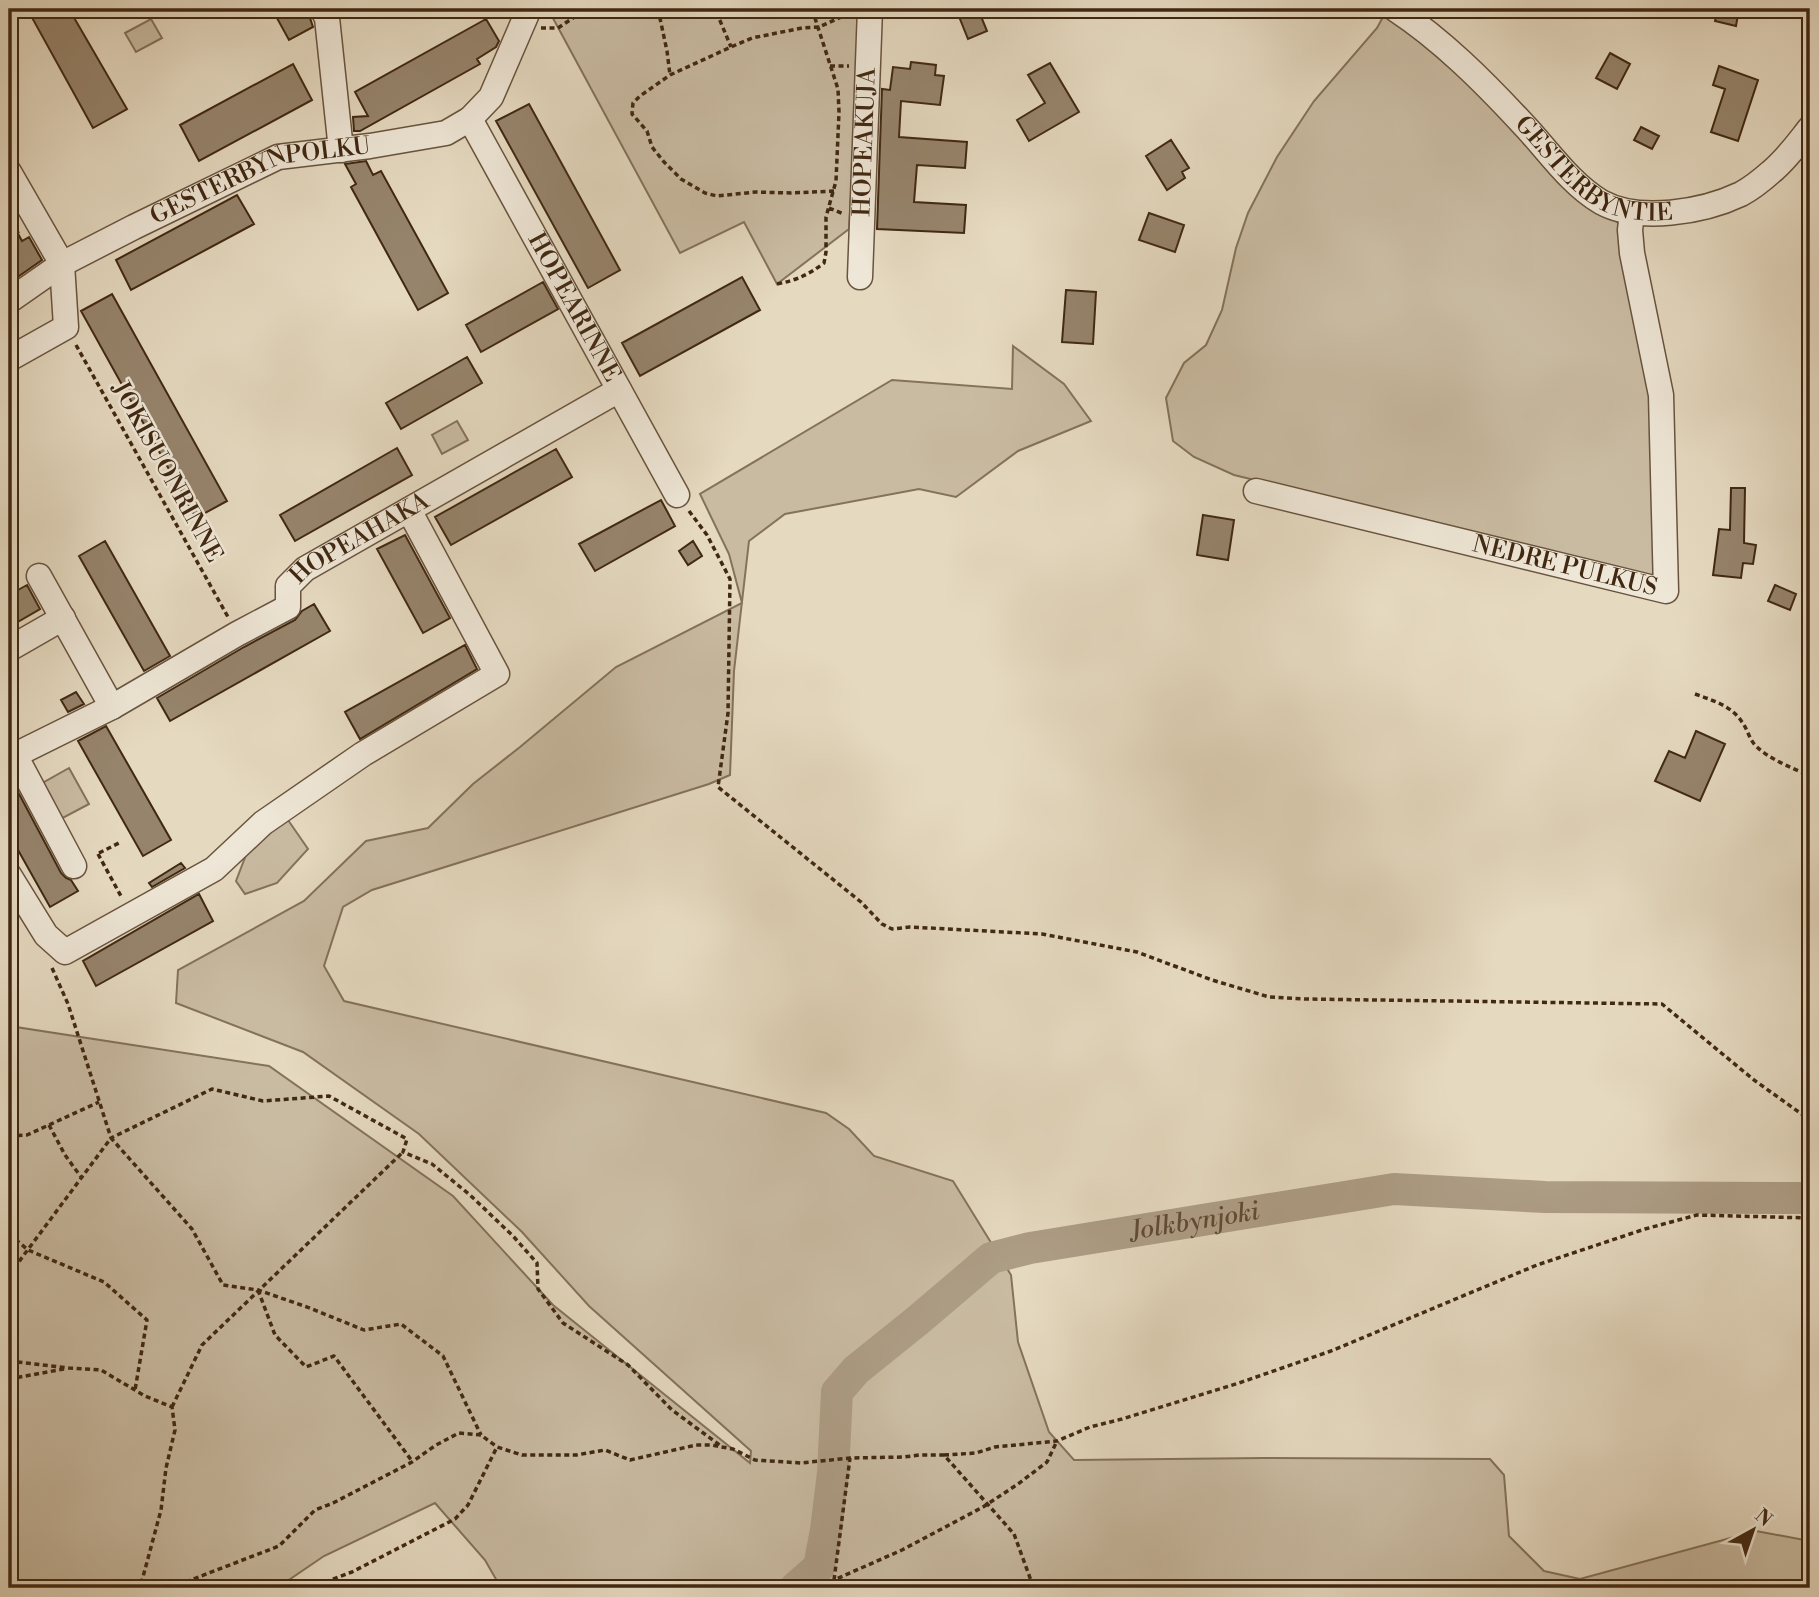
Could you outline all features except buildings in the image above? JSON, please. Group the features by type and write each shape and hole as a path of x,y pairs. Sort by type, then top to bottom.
{"street":[{"path":"322,9 327,18 341,150"},
{"name":"GESTERBYNTIE","path":"1395,9 1422,27 1466,66 1584,190 1602,202 1632,212 1661,213 1689,209 1742,193 1774,170 1810,128"},
{"name":"GESTERBYNPOLKU","path":"9,301 62,264 278,157 446,133 470,120 491,97 525,12"},
{"name":"HOPEAKUJA","path":"860,277 870,16"},
{"name":"HOPEARINNE","path":"470,120 677,495"},
{"path":"9,172 62,264 66,327 9,359"},
{"name":"NEDRE PULKUS","path":"1256,491 1666,591 1661,395 1632,253 1632,212"},
{"name":"HOPEAHAKA","path":"12,757 112,707 288,607 288,586 305,569 619,390"},
{"path":"9,876 46,935 65,953 214,869 263,823 363,754 497,674 409,510"},
{"path":"39,576 112,707"},
{"path":"9,649 63,618"},
{"path":"12,757 74,866"}],"path":[{"path":"573,9 577,15"},
{"path":"525,12 541,28 558,28 592,9"},
{"path":"658,9 670,75"},
{"path":"709,9 716,11 731,47"},
{"path":"777,284 809,275 824,263 827,217 836,181 838,89 812,9"},
{"path":"834,191 756,192 717,196 705,193 681,179 652,147 647,131 632,114 633,103 670,75 752,38 818,27 851,13 870,16"},
{"name":"JOKISUONRINNE","path":"66,327 237,634"},
{"path":"677,495 707,535 730,579 728,713 718,787 861,902 882,924 892,929 910,927 1042,934 1137,952 1212,980 1269,997 1662,1004 1754,1080 1810,1120"},
{"path":"1695,694 1734,712 1757,747 1767,755 1810,776"},
{"path":"119,843 98,854 132,915"},
{"path":"51,965 68,1004 111,1138 192,1229 223,1284 258,1290 364,1330 401,1324 443,1356 481,1435 497,1447 522,1455 576,1455 605,1450 630,1460 696,1445 711,1445 733,1449 755,1460 801,1463 850,1458 976,1453 995,1447 1057,1441 1090,1426 1122,1419 1239,1383 1331,1351 1537,1265 1645,1229 1698,1215 1810,1219"},
{"path":"9,1275 111,1138 212,1089 263,1101 329,1096 407,1139 403,1152 202,1345 172,1407 176,1430 166,1468 161,1510 140,1588"},
{"path":"9,1136 27,1135 99,1102"},
{"path":"49,1125 81,1178"},
{"path":"403,1152 432,1164 513,1236 537,1263 538,1289 562,1323 628,1366 672,1410 722,1447"},
{"path":"9,1234 28,1250 104,1282 147,1320 135,1390"},
{"path":"258,1290 275,1335 306,1367 334,1356 412,1462"},
{"path":"9,1361 101,1370 145,1396 172,1407"},
{"path":"9,1378 69,1368"},
{"path":"170,1588 279,1546 315,1510 412,1462 459,1433 481,1435"},
{"path":"824,1588 834,1580 902,1550 987,1504 1047,1462 1057,1441"},
{"path":"309,1588 352,1572 455,1519 468,1505 497,1447"},
{"path":"944,1455 1014,1534 1032,1588"},
{"path":"834,1580 850,1458"}],"shaded area":[{"path":"548,9 862,9 849,229 777,284 744,222 680,253"},
{"path":"1384,15 1395,20 1471,86 1559,180 1620,224 1649,380 1657,578 1234,475 1194,457 1173,441 1166,398 1184,363 1206,345 1222,310 1236,248 1248,213 1277,157 1314,101 1377,28"},
{"path":"151,19 162,38 136,52 125,33"},
{"path":"1013,346 1064,384 1091,421 1018,451 956,497 919,489 785,514 749,541 742,603 729,554 700,494 892,380 1012,389"},
{"path":"457,421 468,440 442,454 432,435"},
{"path":"742,603 734,671 730,775 709,784 372,890 343,907 324,966 344,1001 826,1113 849,1129 874,1156 953,1181 1011,1275 1018,1342 1049,1432 1074,1460 1490,1459 1504,1475 1509,1536 1544,1571 1580,1579 1756,1531 1810,1541 1810,1588 501,1588 485,1560 435,1503 324,1556 277,1588 9,1588 9,1026 269,1066 453,1196 553,1305 750,1463 751,1451 589,1306 522,1232 419,1134 303,1052 176,1003 178,970 304,901 366,841 428,828 473,784 616,667"},
{"path":"69,768 89,804 59,820 39,785"},
{"path":"288,820 308,849 277,883 245,894 236,881 251,842"}],"waterway":[{"name":"Jolkbynjoki","path":"795,1588 819,1567 833,1473 837,1392 856,1370 991,1258 1030,1248 1394,1189 1545,1197 1810,1198"}]}
